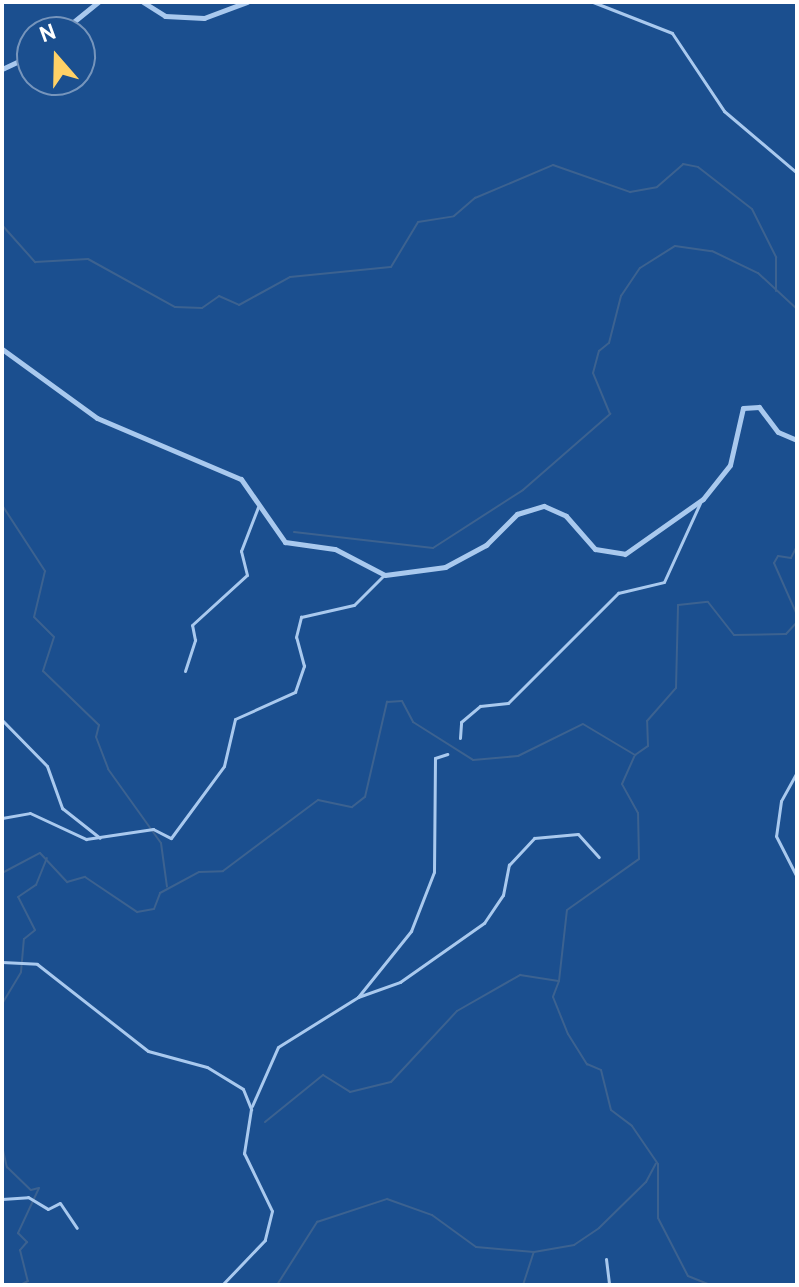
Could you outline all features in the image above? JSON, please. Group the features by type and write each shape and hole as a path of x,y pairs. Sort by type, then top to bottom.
{"street":[{"path":"81,16 98,2"},
{"path":"143,2 165,16 204,18 247,2"},
{"path":"593,2 675,36 724,111 797,173"},
{"path":"2,349 97,418 237,476 285,542 335,549 385,575 445,567 486,545 517,514 544,506 566,516 595,549 625,554 700,503"},
{"path":"460,738 461,722 480,706 508,703 618,593 664,582 700,503 730,465 743,408 759,407 778,432 797,440"},
{"path":"185,671 195,640 192,625 247,575 241,551 259,505"},
{"path":"2,818 30,813 81,838 153,829 171,838 224,766 235,719 295,692 304,666 296,637 301,617 354,605 385,575"},
{"path":"2,720 47,766 62,808 100,838"},
{"path":"358,997 411,931 431,884 435,758 447,754"},
{"path":"797,772 781,801 776,836 797,877"},
{"path":"222,1285 265,1240 270,1223 265,1186 244,1153 251,1109 278,1047 358,997 400,982 484,923 503,895 509,865 534,838 578,834 599,857"},
{"path":"2,962 37,964 72,999 158,1057 227,1076 251,1109"},
{"path":"2,1199 28,1197 48,1209 60,1203 77,1228"},
{"path":"606,1259 609,1285"}],"waterway":[{"path":"2,225 35,262 88,259 175,307 202,308 219,296 239,305 290,277 391,267 418,222 454,216 475,198 553,165 630,192 657,187 683,164 698,167 752,209 776,257 776,291"},
{"path":"294,532 433,548 523,490 610,414 593,373 599,351 609,343 621,296 640,268 675,246 712,251 758,273 797,309"},
{"path":"2,505 45,571 34,617 54,637 43,671 99,725 96,737 108,769 161,843 167,887"},
{"path":"797,546 791,558 778,556 774,563 797,615"},
{"path":"2,873 40,853 67,882 85,877 137,912 154,909 160,893 199,872 223,871 318,800 352,807 365,797 387,702 402,701 413,722 473,760 518,756 583,724 635,755 648,746 647,721 676,688 678,605 708,602 734,635 786,634 797,622"},
{"path":"265,1122 323,1075 350,1092 391,1082 457,1011 520,975 559,981 567,910 639,859 638,813 622,784 634,757"},
{"path":"2,1004 21,972 24,939 35,930 18,897 36,885 47,858"},
{"path":"559,981 553,997 568,1034 587,1064 601,1070 611,1110 632,1126 658,1164 658,1218 688,1276 710,1285"},
{"path":"2,1146 7,1167 31,1190 39,1188 18,1233 27,1242 20,1250 28,1281 20,1285"},
{"path":"523,1285 534,1252 574,1245 599,1228 646,1182 656,1163"},
{"path":"277,1285 317,1222 387,1199 432,1215 476,1247 534,1252"}]}
